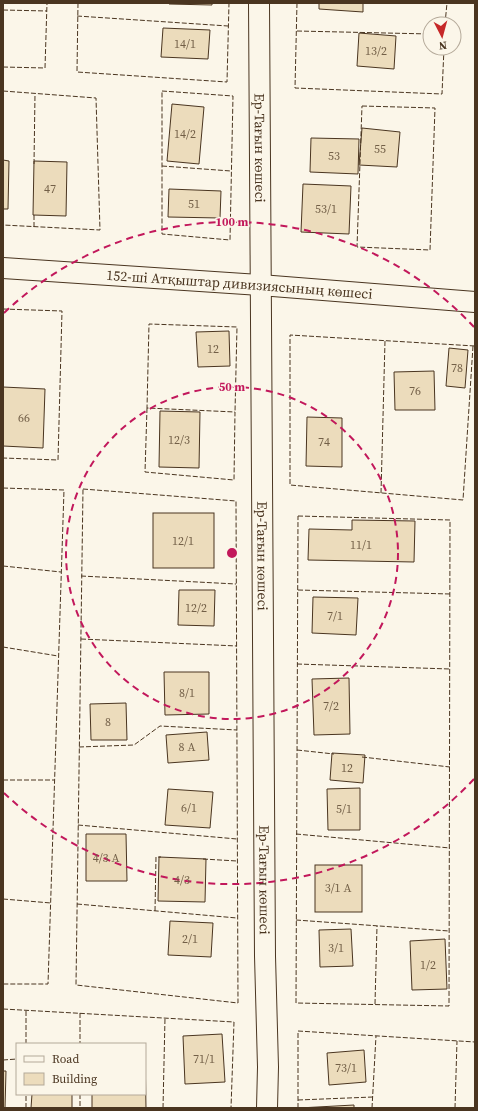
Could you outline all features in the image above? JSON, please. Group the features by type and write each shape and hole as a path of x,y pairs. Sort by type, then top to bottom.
{"street":[{"name":"Ер-Тағын көшесі","path":"259,3 265,956 268,1067 267,1108"},
{"name":"152-ші Атқыштар дивизиясының көшесі","path":"3,268 260,285 475,302"}],"building":[{"path":"212,3 212,5 169,4"},
{"path":"319,3 363,3 363,12 319,9"},
{"path":"163,28 210,30 208,59 161,57"},
{"path":"359,33 396,36 394,69 357,66"},
{"path":"172,104 204,107 199,164 167,161"},
{"path":"362,128 400,132 397,167 359,165"},
{"path":"311,138 359,139 358,174 310,172"},
{"path":"3,160 9,161 8,209 3,209"},
{"path":"34,161 67,162 66,216 33,215"},
{"path":"303,184 351,186 349,234 301,232"},
{"path":"169,189 221,191 220,218 168,217"},
{"path":"229,331 230,366 198,367 196,332"},
{"path":"449,348 468,350 465,388 446,386"},
{"path":"434,371 435,410 395,410 394,372"},
{"path":"3,387 45,389 43,448 3,446"},
{"path":"160,411 200,412 199,468 159,467"},
{"path":"307,417 342,418 342,467 306,466"},
{"path":"153,513 214,513 214,568 153,568"},
{"path":"352,520 415,521 414,562 308,560 309,529 352,530"},
{"path":"179,590 215,590 214,626 178,625"},
{"path":"313,597 358,598 356,635 312,633"},
{"path":"164,672 209,672 209,714 165,715"},
{"path":"349,678 350,734 314,735 312,679"},
{"path":"126,703 127,740 91,740 90,704"},
{"path":"207,732 209,760 168,763 166,735"},
{"path":"332,753 365,755 363,783 330,780"},
{"path":"360,788 360,830 328,830 327,789"},
{"path":"168,789 213,792 210,828 165,825"},
{"path":"86,834 126,834 127,881 86,881"},
{"path":"159,857 206,859 205,902 158,901"},
{"path":"315,865 362,865 362,912 315,912"},
{"path":"170,921 213,923 211,957 168,955"},
{"path":"351,929 353,966 320,967 319,930"},
{"path":"445,939 447,989 412,990 410,941"},
{"path":"222,1034 225,1082 185,1084 183,1036"},
{"path":"364,1050 366,1082 329,1085 327,1053"},
{"path":"3,1071 6,1071 5,1108 3,1108"},
{"path":"32,1095 72,1095 72,1108 31,1108"},
{"path":"92,1095 146,1095 146,1108 92,1108"},
{"path":"354,1105 354,1108 299,1108"}],"fence":[{"path":"3,67 45,68 47,3"},
{"path":"78,3 77,72 227,82 229,3"},
{"path":"297,3 295,88 442,94 444,56"},
{"path":"446,16 447,3"},
{"path":"3,10 47,11"},
{"path":"77,16 228,26"},
{"path":"297,31 422,34"},
{"path":"3,91 96,98 100,230 3,225"},
{"path":"162,91 233,96 230,240 162,234 162,91"},
{"path":"34,164 35,94"},
{"path":"362,106 435,108 430,250 357,247 362,106"},
{"path":"162,166 231,171"},
{"path":"34,214 34,227"},
{"path":"3,309 62,311 58,460 3,458"},
{"path":"147,408 145,472 234,480 235,412 147,408 149,324 237,327 235,412"},
{"path":"473,346 463,500 290,485 290,335 475,346"},
{"path":"381,493 385,341"},
{"path":"3,488 64,490 48,984 3,984"},
{"path":"83,489 236,501 238,1003 76,985 83,489"},
{"path":"298,516 450,520 449,1006 296,1003 298,516"},
{"path":"3,566 61,572"},
{"path":"81,576 236,584"},
{"path":"298,590 450,594"},
{"path":"81,639 237,646"},
{"path":"3,647 58,656"},
{"path":"297,664 450,669"},
{"path":"79,747 134,745 160,726 237,730"},
{"path":"297,750 334,754"},
{"path":"362,757 450,767"},
{"path":"3,780 54,780"},
{"path":"78,825 237,839"},
{"path":"296,834 450,848"},
{"path":"155,911 156,857 161,857"},
{"path":"203,859 237,861"},
{"path":"3,899 51,903"},
{"path":"77,904 237,918"},
{"path":"296,920 449,931"},
{"path":"375,1004 377,926"},
{"path":"3,1009 234,1022 231,1108"},
{"path":"26,1010 26,1043"},
{"path":"80,1013 80,1043"},
{"path":"163,1108 165,1018"},
{"path":"298,1108 298,1031 475,1042"},
{"path":"372,1108 376,1036"},
{"path":"455,1108 457,1041"},
{"path":"3,1060 16,1059"},
{"path":"26,1095 26,1108"},
{"path":"80,1095 80,1108"},
{"path":"298,1100 373,1097"}]}
